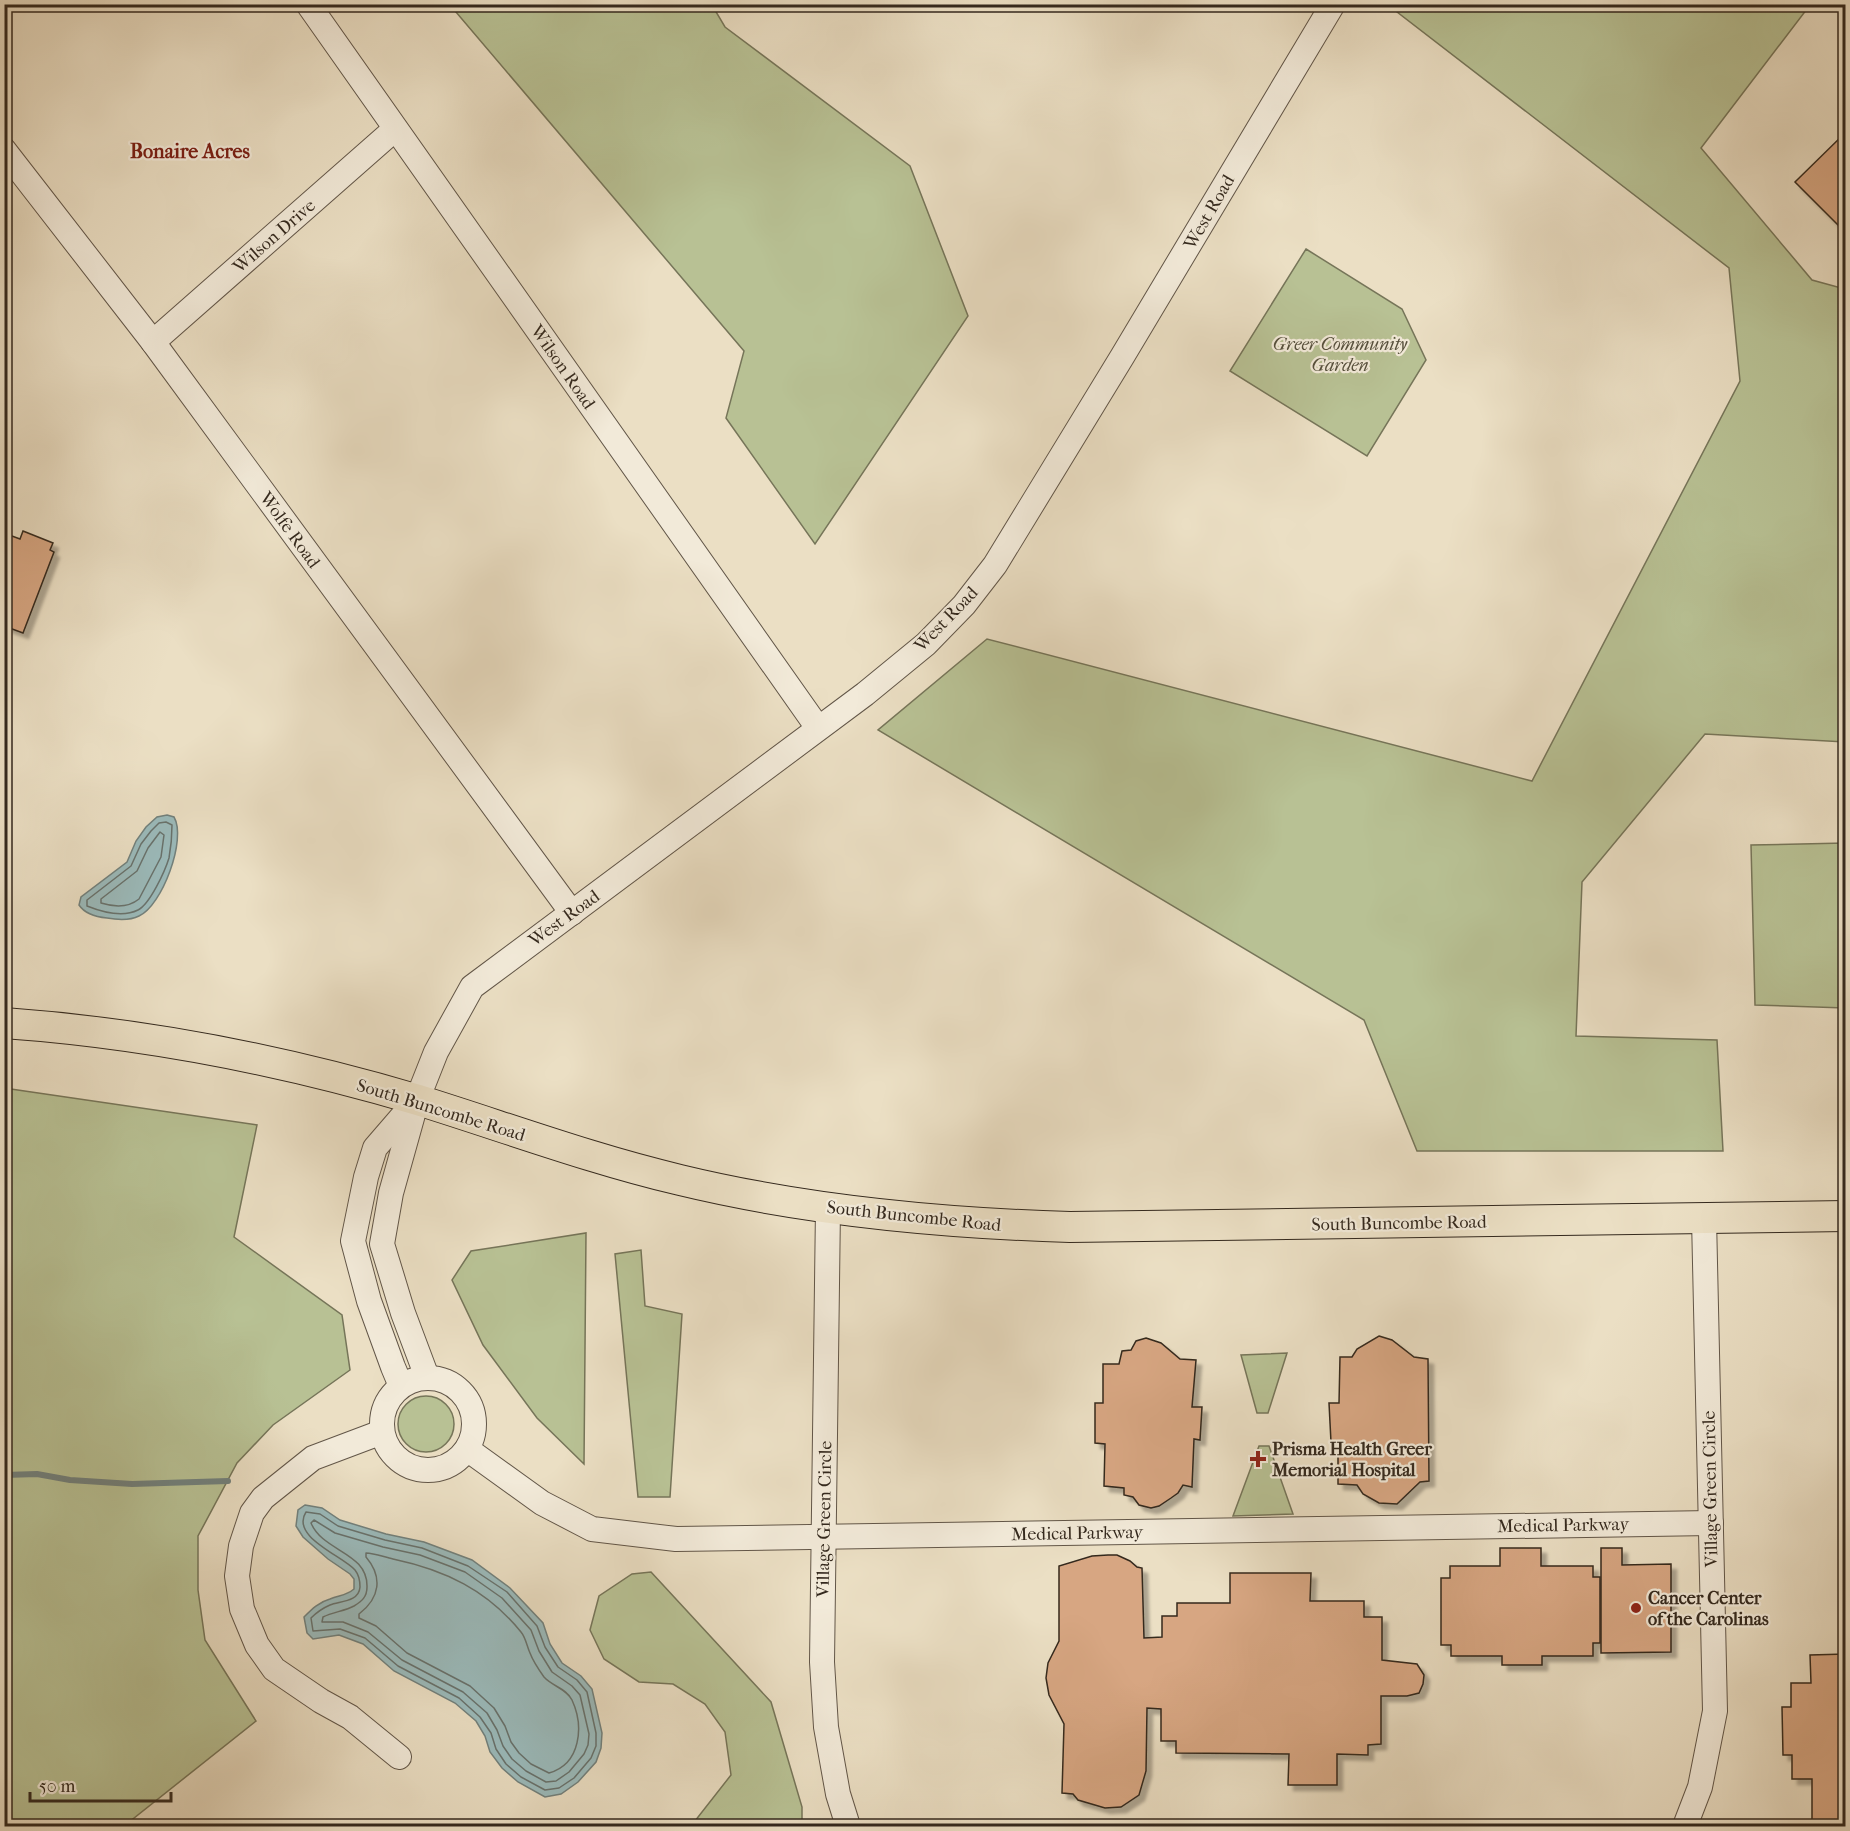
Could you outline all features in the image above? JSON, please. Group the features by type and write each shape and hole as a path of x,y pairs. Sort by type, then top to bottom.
{"main road":[{"name":"South Buncombe Road","path":"4,1023 126,1035 201,1047 280,1064 417,1100 596,1158 678,1180 769,1199 907,1219 988,1225 1070,1227 1845,1216"}],"street":[{"name":"Wilson Road","path":"308,4 818,729"},
{"name":"West Road","path":"417,1100 436,1052 472,987 818,729 926,644 964,605 995,564 1333,4"},
{"name":"Wilson Drive","path":"153,342 395,129"},
{"name":"Wolfe Road","path":"9,163 153,342 572,914"},
{"path":"417,1100 391,1193 381,1244 427,1377"},
{"path":"401,1386 369,1301 353,1241 366,1177 375,1148 417,1100"},
{"name":"Village Green Circle","path":"828,1208 822,1662 826,1727 838,1794 848,1827"},
{"name":"Village Green Circle","path":"1685,1827 1700,1787 1715,1711 1704,1218"},
{"path":"427,1377 454,1386 464,1395 471,1408 474,1422 467,1449 456,1461 442,1468 426,1471 410,1468 397,1459 387,1447 382,1431 382,1419 391,1395 401,1386 427,1377"},
{"path":"382,1431 313,1458 263,1498 252,1513 241,1546 237,1576 242,1610 257,1645 274,1669 321,1701 350,1717 399,1757"},
{"name":"Medical Parkway","path":"467,1449 542,1503 592,1529 676,1539 1711,1523"}],"green space":[{"path":"450,5 712,5 725,27 910,166 968,316 815,544 726,418 744,351"},
{"path":"1388,5 1810,5 1701,148 1812,280 1845,289 1845,742 1705,734 1582,882 1576,1036 1717,1040 1723,1151 1417,1151 1364,1020 878,730 987,639 1532,781 1740,381 1729,268"},
{"name":"Greer Community Garden","path":"1306,249 1402,309 1426,360 1367,456 1230,371"},
{"path":"1845,843 1845,1008 1755,1005 1751,845"},
{"path":"4,1088 257,1125 234,1237 342,1315 350,1370 273,1425 237,1463 198,1536 198,1590 205,1640 256,1721 124,1826 5,1826"},
{"path":"586,1233 584,1464 537,1418 483,1345 452,1280 471,1251"},
{"path":"641,1250 645,1306 682,1314 670,1497 638,1497 615,1254"},
{"path":"1287,1353 1268,1413 1257,1413 1241,1355"},
{"path":"420,1396 432,1396 442,1400 450,1408 454,1424 450,1440 442,1448 432,1452 420,1452 410,1448 402,1440 398,1430 398,1418 402,1408 410,1400"},
{"path":"1259,1446 1269,1446 1293,1514 1233,1516"},
{"path":"651,1572 771,1702 802,1807 802,1826 691,1826 731,1775 725,1732 705,1704 673,1684 639,1682 604,1659 590,1630 599,1596 632,1574"}],"water":[{"path":"167,815 174,817 177,827 175,855 164,886 148,910 135,918 123,920 99,917 84,911 79,905 81,897 127,862 136,841 146,827 157,817"},
{"path":"305,1505 322,1508 340,1520 386,1534 424,1542 472,1560 510,1588 543,1623 550,1644 562,1663 581,1676 592,1689 602,1733 601,1748 596,1762 578,1782 561,1794 545,1797 518,1782 502,1768 490,1752 485,1736 476,1721 455,1703 394,1671 363,1644 339,1635 313,1639 307,1633 304,1617 322,1602 354,1589 354,1579 303,1537 296,1526 298,1510"}],"building":[{"path":"1846,132 1846,233 1795,182"},
{"path":"23,531 53,543 50,550 54,552 23,633 4,626 4,533 20,539"},
{"path":"1379,1336 1392,1340 1414,1357 1428,1359 1429,1481 1420,1482 1397,1504 1379,1503 1363,1494 1357,1485 1338,1484 1338,1443 1331,1442 1329,1403 1339,1403 1340,1357 1352,1357 1357,1349"},
{"path":"1146,1338 1161,1343 1180,1359 1196,1360 1192,1407 1202,1407 1200,1440 1194,1439 1192,1487 1183,1485 1178,1493 1159,1506 1151,1508 1139,1505 1133,1497 1124,1495 1124,1488 1104,1486 1105,1444 1095,1443 1095,1403 1103,1403 1103,1364 1119,1364 1122,1351 1131,1350 1136,1341"},
{"path":"1500,1548 1541,1548 1541,1566 1593,1566 1593,1577 1600,1577 1600,1643 1593,1643 1593,1656 1542,1656 1542,1665 1502,1665 1502,1656 1451,1656 1451,1645 1441,1645 1441,1578 1450,1578 1450,1566 1500,1566"},
{"name":"Cancer Center of the Carolinas","path":"1601,1548 1622,1548 1622,1565 1671,1564 1671,1652 1601,1653"},
{"path":"1117,1555 1142,1568 1144,1638 1162,1637 1162,1616 1177,1616 1177,1603 1230,1603 1230,1573 1311,1573 1310,1601 1364,1601 1364,1617 1382,1617 1382,1660 1417,1664 1424,1675 1423,1684 1419,1693 1407,1696 1381,1696 1381,1744 1368,1745 1368,1755 1337,1754 1337,1785 1288,1785 1289,1754 1176,1753 1176,1741 1161,1741 1161,1709 1147,1708 1146,1771 1139,1795 1121,1807 1105,1808 1078,1800 1073,1794 1062,1793 1064,1724 1049,1695 1046,1678 1048,1663 1059,1641 1059,1566 1092,1556"},
{"path":"1846,1654 1846,1826 1812,1826 1812,1779 1792,1779 1792,1755 1783,1755 1782,1707 1791,1707 1791,1683 1811,1683 1810,1655"}],"waterway":[{"path":"4,1475 37,1474 70,1480 132,1484 228,1481"}],"place":[{"name":"Prisma Health Greer Memorial Hospital","path":"1258,1459"},
{"name":"Cancer Center of the Carolinas","path":"1636,1608"}],"district":[{"name":"Bonaire Acres","path":"190,151"}]}
